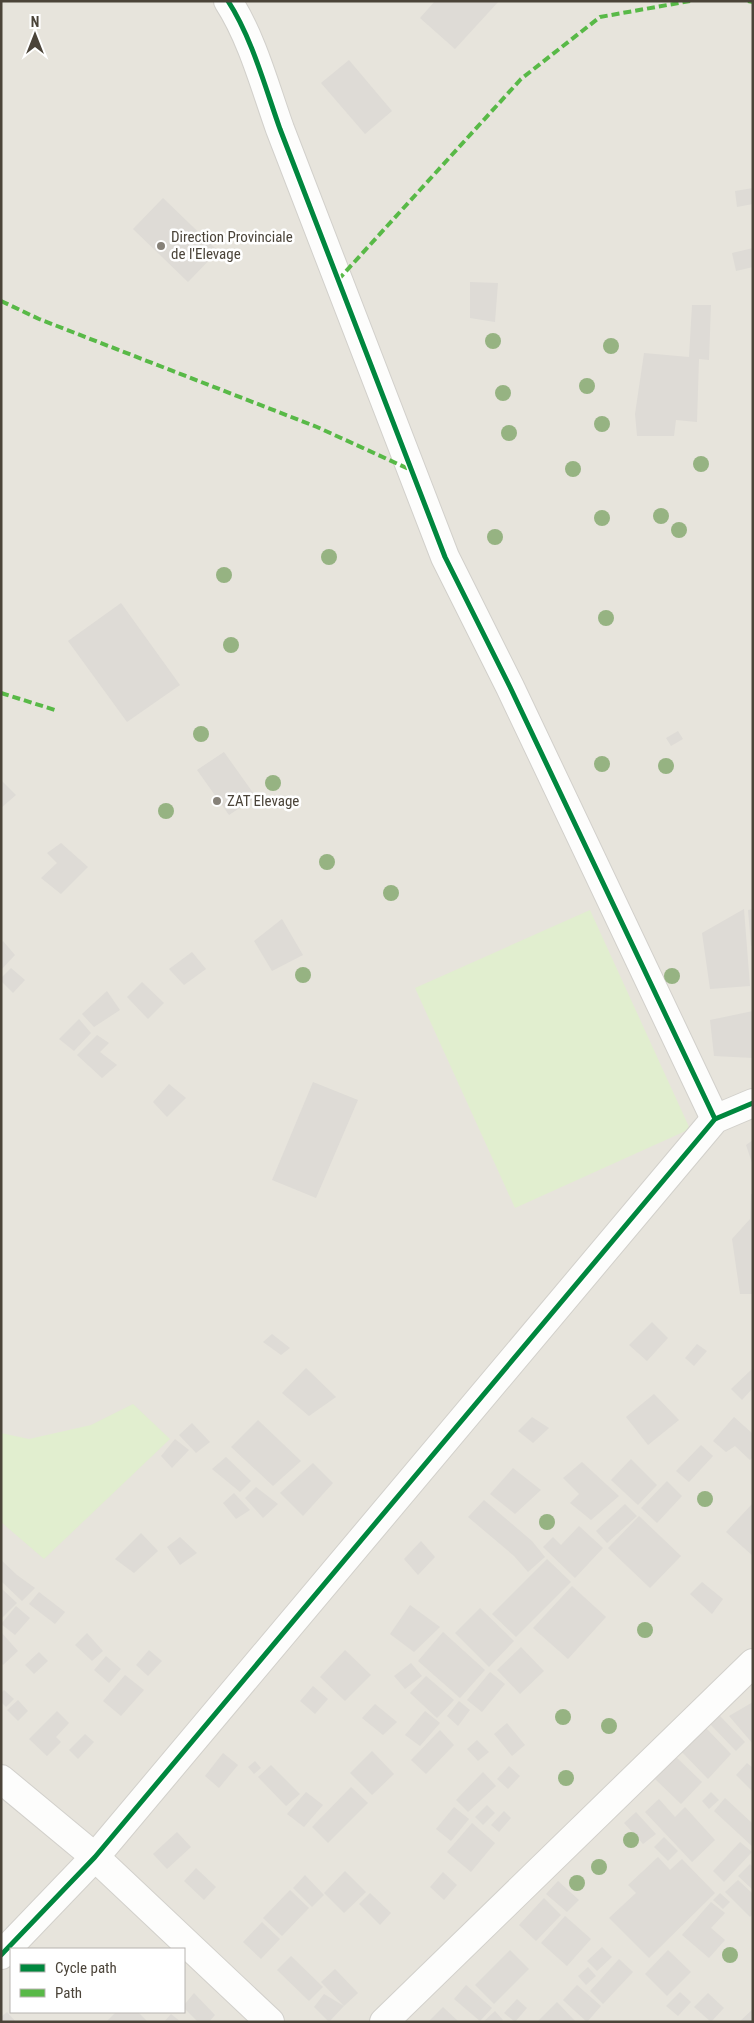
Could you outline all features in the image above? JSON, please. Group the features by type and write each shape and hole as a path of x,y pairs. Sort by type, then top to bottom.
{"street":[{"path":"228,1 257,64 286,146 445,557 510,688 715,1119"},
{"path":"1,1955 95,1857 715,1119 753,1103"},
{"path":"384,2022 753,1663"},
{"path":"1,1779 95,1857 270,2022"}],"shaded area":[{"path":"1,1 753,1 753,2022 1,2022"}],"green space":[{"path":"590,910 690,1129 515,1208 415,988"},
{"path":"133,1404 170,1439 44,1559 1,1522 1,1433 29,1439 91,1425"}],"building":[{"path":"435,1 499,1 455,49 420,18"},
{"path":"349,60 392,111 365,134 321,83"},
{"path":"753,188 753,204 737,207 735,191"},
{"path":"163,198 218,251 188,282 133,229"},
{"path":"753,248 753,267 736,271 732,253"},
{"path":"470,282 498,283 495,322 470,318"},
{"path":"692,305 711,305 709,360 699,359 697,422 676,420 674,436 637,436 635,414 644,353 689,357"},
{"path":"121,603 180,685 127,722 68,641"},
{"path":"678,731 683,739 671,746 666,738"},
{"path":"224,752 256,797 229,815 197,770"},
{"path":"1,780 16,795 1,808"},
{"path":"61,843 88,867 61,894 41,878 57,863 47,853"},
{"path":"744,909 750,986 710,989 702,933"},
{"path":"753,909 753,945 751,946 748,910"},
{"path":"282,919 303,955 272,971 254,941"},
{"path":"3,941 15,955 1,970 1,943"},
{"path":"192,952 206,969 184,985 169,969"},
{"path":"11,968 25,980 13,993 1,981 1,978"},
{"path":"142,982 164,1003 148,1019 127,997"},
{"path":"107,991 120,1010 94,1027 82,1014"},
{"path":"753,1011 753,1058 714,1056 710,1020"},
{"path":"79,1019 91,1033 74,1051 59,1039"},
{"path":"97,1035 109,1043 100,1052 117,1065 102,1078 77,1055"},
{"path":"313,1082 358,1100 316,1198 272,1180"},
{"path":"169,1084 186,1098 167,1117 153,1102"},
{"path":"753,1140 753,1163 752,1163 746,1145"},
{"path":"751,1194 753,1194 753,1294 740,1294 732,1239 750,1219"},
{"path":"652,1322 668,1338 647,1361 629,1345"},
{"path":"272,1334 290,1348 281,1355 263,1342"},
{"path":"697,1344 707,1351 694,1366 685,1358"},
{"path":"306,1368 336,1397 309,1416 282,1393"},
{"path":"753,1368 753,1388 742,1400 731,1389"},
{"path":"654,1394 679,1420 648,1445 626,1417"},
{"path":"532,1417 549,1428 533,1443 518,1431"},
{"path":"734,1417 753,1434 753,1457 750,1460 735,1446 726,1452 713,1441"},
{"path":"258,1420 301,1461 273,1486 231,1447"},
{"path":"192,1423 210,1442 196,1453 179,1435"},
{"path":"175,1439 189,1450 172,1468 161,1456"},
{"path":"701,1445 713,1456 689,1482 676,1471"},
{"path":"226,1457 251,1481 240,1492 212,1469"},
{"path":"631,1459 657,1485 638,1505 611,1480"},
{"path":"582,1462 619,1496 591,1520 570,1503 579,1494 563,1478"},
{"path":"313,1463 333,1483 303,1516 280,1493"},
{"path":"513,1468 541,1490 515,1514 490,1494"},
{"path":"667,1481 682,1496 657,1523 641,1508"},
{"path":"256,1487 278,1504 263,1518 245,1498"},
{"path":"234,1493 250,1510 236,1519 223,1503"},
{"path":"484,1500 532,1541 545,1557 528,1572 514,1556 468,1517"},
{"path":"753,1503 753,1556 726,1532"},
{"path":"625,1504 637,1516 607,1543 596,1531"},
{"path":"639,1516 681,1556 650,1588 608,1548"},
{"path":"579,1526 603,1548 575,1578 543,1547 553,1537 561,1545"},
{"path":"141,1533 158,1551 134,1573 115,1559"},
{"path":"180,1537 197,1553 180,1565 167,1547"},
{"path":"421,1541 435,1557 418,1575 404,1559"},
{"path":"547,1559 571,1582 516,1637 492,1614"},
{"path":"1,1560 35,1588 22,1601 1,1581"},
{"path":"702,1582 723,1599 712,1614 690,1594"},
{"path":"572,1586 606,1617 568,1659 533,1628"},
{"path":"1,1590 17,1603 1,1619"},
{"path":"39,1592 65,1612 55,1624 29,1604"},
{"path":"410,1605 440,1627 414,1652 390,1634"},
{"path":"16,1606 30,1618 15,1635 1,1624"},
{"path":"480,1608 514,1641 489,1667 455,1633"},
{"path":"1,1632 18,1651 3,1665 1,1663"},
{"path":"443,1632 485,1670 460,1698 418,1661"},
{"path":"87,1633 103,1651 92,1661 75,1645"},
{"path":"521,1647 544,1671 520,1694 497,1670"},
{"path":"149,1650 162,1661 148,1676 136,1665"},
{"path":"345,1650 371,1675 345,1701 320,1677"},
{"path":"39,1652 48,1661 34,1674 25,1665"},
{"path":"106,1656 121,1669 109,1683 94,1670"},
{"path":"411,1663 422,1676 405,1689 394,1676"},
{"path":"490,1672 505,1684 482,1712 467,1700"},
{"path":"125,1675 144,1690 121,1716 103,1701"},
{"path":"426,1676 454,1700 437,1718 410,1693"},
{"path":"313,1686 328,1699 315,1714 300,1701"},
{"path":"4,1690 14,1699 6,1707 1,1702 1,1693"},
{"path":"18,1700 28,1711 18,1721 7,1710"},
{"path":"459,1701 470,1710 458,1726 447,1716"},
{"path":"753,1702 753,1744 729,1716"},
{"path":"375,1704 397,1722 383,1735 362,1718"},
{"path":"57,1711 69,1723 56,1737 61,1742 47,1756 29,1739"},
{"path":"425,1711 440,1723 420,1746 405,1735"},
{"path":"719,1715 745,1742 736,1751 710,1724"},
{"path":"507,1723 525,1745 512,1756 494,1734"},
{"path":"705,1727 731,1754 708,1779 680,1750"},
{"path":"440,1730 454,1745 426,1774 411,1760"},
{"path":"85,1734 94,1742 78,1759 69,1750"},
{"path":"477,1740 489,1752 478,1761 467,1749"},
{"path":"372,1751 394,1774 372,1795 350,1773"},
{"path":"223,1753 238,1765 219,1788 205,1776"},
{"path":"676,1757 702,1782 681,1804 655,1779"},
{"path":"255,1761 261,1768 254,1774 248,1767"},
{"path":"747,1763 753,1768 753,1792 736,1775"},
{"path":"271,1765 300,1794 286,1806 258,1777"},
{"path":"509,1766 520,1776 508,1789 497,1779"},
{"path":"483,1772 496,1786 468,1812 456,1800"},
{"path":"351,1787 368,1803 328,1843 312,1827"},
{"path":"306,1792 323,1805 304,1827 287,1814"},
{"path":"711,1792 719,1800 709,1809 702,1801"},
{"path":"725,1798 753,1824 753,1847 714,1811"},
{"path":"659,1799 675,1817 685,1807 715,1840 692,1862 645,1812"},
{"path":"487,1805 495,1813 483,1825 475,1817"},
{"path":"454,1807 469,1819 451,1841 436,1829"},
{"path":"504,1811 511,1818 499,1832 491,1825"},
{"path":"636,1812 656,1834 643,1844 624,1823"},
{"path":"472,1823 495,1843 471,1872 447,1852"},
{"path":"177,1832 191,1847 167,1869 153,1854"},
{"path":"664,1837 678,1851 668,1861 654,1847"},
{"path":"740,1842 752,1852 724,1882 713,1871"},
{"path":"658,1857 670,1870 682,1859 715,1893 649,1958 609,1918 636,1893 628,1885"},
{"path":"750,1864 753,1867 753,1890 738,1876"},
{"path":"196,1868 216,1887 204,1900 184,1881"},
{"path":"345,1871 366,1892 344,1913 324,1893"},
{"path":"443,1872 457,1885 444,1900 430,1887"},
{"path":"305,1875 324,1895 312,1907 293,1888"},
{"path":"738,1880 753,1894 753,1914 750,1917 725,1892"},
{"path":"558,1881 579,1900 567,1912 546,1894"},
{"path":"290,1890 309,1908 282,1936 263,1918"},
{"path":"370,1893 391,1913 380,1925 359,1904"},
{"path":"720,1893 730,1902 723,1909 713,1900"},
{"path":"544,1898 561,1915 536,1941 519,1925"},
{"path":"711,1902 725,1913 711,1928 725,1940 709,1958 682,1935"},
{"path":"565,1916 591,1939 567,1966 541,1943"},
{"path":"262,1922 280,1939 261,1959 243,1942"},
{"path":"602,1947 612,1957 597,1971 587,1961"},
{"path":"510,1950 529,1969 494,2004 475,1985"},
{"path":"668,1950 691,1972 667,1996 645,1974"},
{"path":"291,1956 323,1987 309,2001 277,1970"},
{"path":"619,1959 633,1972 603,2004 590,1991"},
{"path":"588,1967 596,1976 586,1985 578,1976"},
{"path":"335,1969 358,1993 344,2006 321,1982"},
{"path":"466,1985 492,2008 480,2021 454,1999"},
{"path":"577,1985 601,2006 587,2022 563,2000"},
{"path":"680,1992 691,2002 678,2016 666,2006"},
{"path":"194,1993 215,2015 209,2022 198,2022 185,2009 185,2004"},
{"path":"708,1993 724,2008 711,2022 694,2007"},
{"path":"324,1994 344,2006 329,2022 314,2007"},
{"path":"517,1999 527,2008 515,2022 504,2013"},
{"path":"557,2002 576,2022 537,2022"},
{"path":"443,2007 459,2022 428,2022"},
{"path":"753,2009 753,2022 739,2022"},
{"path":"495,2011 503,2020 501,2022 483,2022"},
{"path":"7,2012 16,2022 1,2022 1,2017"},
{"path":"115,2013 139,2013 148,2022 106,2022"},
{"path":"171,2014 181,2022 164,2022"}],"marked path":[{"path":"338,280 521,79 600,17 690,1"},
{"path":"748,1 753,2"},
{"path":"1,301 39,319 317,427 411,470"},
{"path":"1,693 55,710"}],"cycle path":[{"path":"228,1 237,15 251,47 280,129 445,557 510,687 715,1119"},
{"path":"1,1955 95,1857 715,1119 753,1103"}],"place":[{"name":"Direction Provinciale de l'Elevage","path":"161,246"},
{"name":"ZAT Elevage","path":"217,801"}]}
